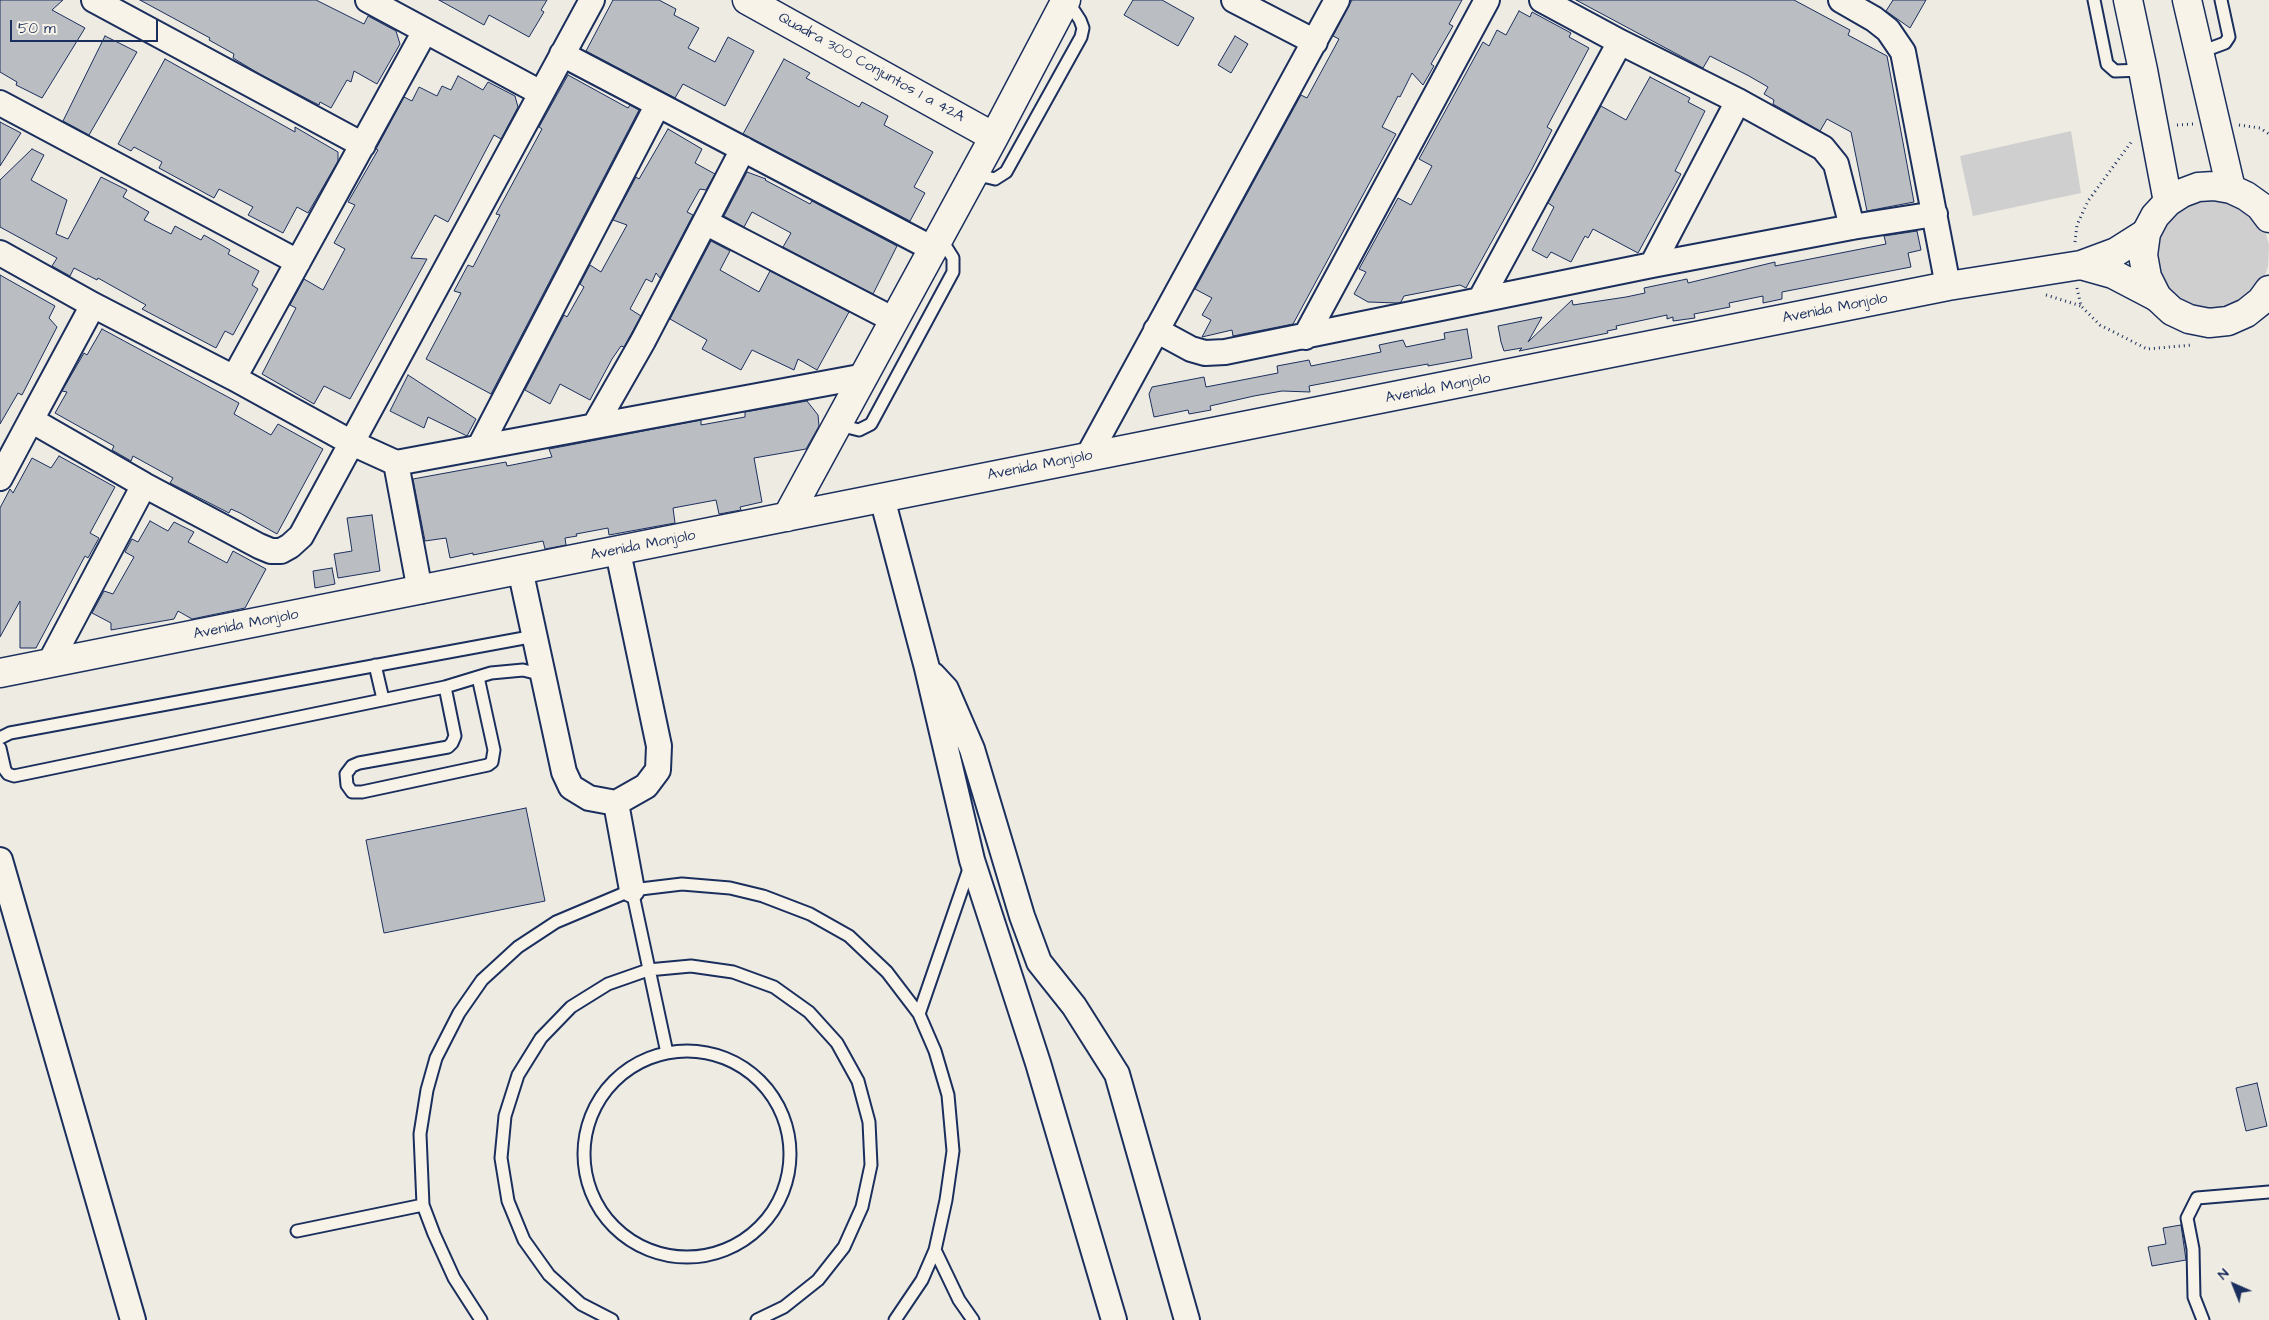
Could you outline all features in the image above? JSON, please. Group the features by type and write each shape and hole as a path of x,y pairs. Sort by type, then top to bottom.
{"street":[{"path":"94,0 363,145"},
{"path":"368,0 541,93"},
{"path":"31,420 144,485 259,546 271,551 281,551 290,546 301,536 592,0"},
{"name":"Quadra 300 Conjuntos 1 a 42A","path":"747,0 994,137"},
{"path":"788,517 1067,0"},
{"path":"1234,0 1315,42"},
{"path":"1088,456 1338,0"},
{"path":"1305,337 1487,0"},
{"path":"1542,0 1620,42 1738,101 1823,148 1836,164 1852,227"},
{"path":"2128,0 2168,202"},
{"path":"2187,0 2230,189"},
{"path":"1847,1 1888,30 1903,52 1948,286"},
{"path":"234,378 425,31"},
{"path":"1480,300 1620,42"},
{"path":"562,54 743,150 936,243"},
{"path":"1652,265 1738,101"},
{"path":"0,103 298,262"},
{"path":"480,446 657,106"},
{"path":"595,425 642,341 743,150"},
{"path":"2269,218 2260,206 2246,196 2230,189 2214,186 2198,187 2182,192 2168,202 2155,216 2146,233 2143,255 2147,278 2157,297 2172,311 2189,319 2208,323 2228,321 2246,313 2261,301 2269,290"},
{"path":"1156,330 1191,349 1205,353 1225,352 1652,265 1852,227 1935,214"},
{"path":"705,222 894,320"},
{"name":"Avenida Monjolo","path":"0,673 420,591 520,569 618,552 1088,456 1518,373 1948,286 2081,265 2116,252 2146,233"},
{"path":"0,253 93,305 234,378 352,443 396,463 865,376"},
{"name":"Avenida Monjolo","path":"2081,265 2113,274 2157,297"},
{"path":"0,478 93,305"},
{"path":"396,463 420,591"},
{"path":"49,664 144,485"},
{"path":"882,498 927,668 972,860 1038,1063 1114,1320"},
{"path":"520,569 564,772 572,787 588,798 616,803 646,786 658,770 659,746 618,552"},
{"path":"927,668 946,689 972,750 1022,916 1039,962 1074,1006 1117,1074 1187,1320"},
{"path":"616,803 632,890"},
{"path":"0,860 133,1320"}],"lane":[{"path":"974,174 995,179 1006,172 1081,37 1083,28 1080,20 1067,0"},
{"path":"2094,0 2107,64 2115,71 2143,70"},
{"path":"2198,53 2224,43 2229,37 2221,0"},
{"path":"839,425 859,430 871,424 953,272 953,258 936,243"},
{"path":"0,738 10,734 375,664 534,636"},
{"path":"375,664 383,699"},
{"path":"0,748 5,770 8,774 14,776 445,686 505,670 523,670 543,674"},
{"path":"445,686 455,736 452,744 448,747 359,763 352,766 345,779 352,792 362,792 439,776 488,765 492,762 494,750 478,677"},
{"path":"919,1014 972,860"},
{"path":"481,1320 454,1278 423,1205 420,1134 427,1090 436,1058 458,1013 482,980 518,947 556,922 632,890 682,884 730,888 763,896 810,914 849,936 887,972 919,1014 935,1051 948,1096 953,1151 946,1200 935,1250 922,1280 895,1320"},
{"path":"632,890 667,1053"},
{"path":"612,1320 581,1304 549,1275 524,1240 508,1201 501,1158 505,1116 518,1074 541,1038 571,1007 608,984 648,970 691,966 734,972 774,988 814,1018 837,1043 858,1081 869,1122 871,1165 862,1207 844,1247 818,1280 784,1307 757,1320"},
{"path":"697,1051 725,1058 751,1072 771,1093 784,1119 790,1148 787,1177 776,1205 758,1228 734,1245 706,1255 677,1256 649,1250 623,1235 603,1214 589,1188 584,1159 587,1130 598,1103 616,1079 640,1062 667,1053 697,1051"},
{"path":"2203,1320 2194,1296 2193,1249 2187,1218 2197,1198 2269,1192"},
{"path":"297,1231 423,1205"},
{"path":"935,1250 959,1300 973,1320"}],"shaded area":[{"path":"2071,131 2081,193 1973,216 1960,156"},
{"path":"2236,199 2264,227 2269,245 2268,266 2264,279 2236,307 2197,312 2163,291 2152,241 2184,200"}],"building":[{"path":"0,0 63,0 52,10 85,28 42,98 16,85 17,82 0,72"},
{"path":"140,0 316,0 364,24 368,16 396,31 400,44 377,84 354,71 351,82 347,80 331,108 320,102 319,105 258,73 233,58 234,54 209,40 210,38"},
{"path":"439,0 547,0 541,10 544,12 529,37 489,15 484,25"},
{"path":"613,0 659,0 676,9 674,15 699,28 688,48 715,62 728,37 754,51 725,106 683,84 675,98 586,51"},
{"path":"1133,0 1162,0 1194,18 1178,46 1124,15"},
{"path":"1352,0 1462,0 1449,24 1453,26 1431,64 1434,66 1423,85 1412,73 1400,97 1398,96 1382,127 1396,134 1293,324 1233,336 1232,330 1202,337 1211,320 1202,315 1212,298 1195,289 1301,95 1307,98 1339,39 1333,36"},
{"path":"1576,0 1794,0 1850,30 1848,35 1887,56 1914,202 1867,211 1851,132 1827,119 1820,131 1773,104 1774,100 1764,94 1768,87 1749,76 1710,56 1703,68"},
{"path":"1893,0 1926,0 1910,28 1886,11"},
{"path":"1519,11 1530,17 1532,12 1571,33 1569,37 1589,48 1547,127 1552,130 1532,169 1466,288 1460,285 1404,296 1401,302 1398,303 1368,302 1354,294 1366,272 1359,269 1398,198 1411,205 1432,166 1419,159 1483,42 1489,46 1497,30 1506,35"},
{"path":"105,36 137,52 89,135 63,121"},
{"path":"1235,36 1248,44 1231,73 1218,65"},
{"path":"165,59 295,132 295,127 338,152 338,161 308,213 297,207 283,233 248,215 253,207 219,189 214,198 159,168 162,162 134,147 131,151 118,144"},
{"path":"784,59 810,73 806,78 859,107 862,102 888,116 884,125 933,152 914,187 925,193 910,221 743,134"},
{"path":"568,75 628,108 630,105 639,110 491,394 426,359 461,293 454,291 468,265 473,267 500,215 496,214 542,129 539,127"},
{"path":"458,76 483,90 488,82 515,96 518,107 501,139 494,135 448,222 435,215 411,258 427,259 350,399 324,386 314,404 262,374 296,308 290,305 304,279 323,290 345,249 334,243 355,205 348,202 378,150 376,149 404,97 412,101 419,87 437,96 442,86 451,90"},
{"path":"1650,77 1690,98 1688,102 1705,111 1675,171 1681,174 1638,253 1593,229 1588,238 1585,236 1571,262 1551,252 1547,258 1532,250 1554,207 1548,203 1601,106 1626,120"},
{"path":"0,122 21,133 0,166"},
{"path":"668,129 702,149 695,163 715,174 706,190 700,189 687,212 693,215 660,278 656,273 652,282 646,279 630,309 641,316 624,347 621,346 612,359 590,400 560,384 550,404 525,390 564,315 567,317 584,287 580,284 590,265 601,272 627,225 613,220 636,177 639,179"},
{"path":"32,149 44,155 31,180 67,200 56,234 68,239 101,177 127,190 123,197 149,212 144,220 171,234 175,226 201,240 204,235 230,250 228,254 259,271 252,285 258,289 233,335 225,331 216,348 142,309 146,305 98,278 97,280 74,268 70,276 52,266 57,258 0,227 0,180"},
{"path":"747,172 766,179 810,204 812,201 897,246 873,294 783,247 791,233 752,212 744,227 724,216"},
{"path":"1917,231 1921,250 1908,253 1911,267 1782,292 1782,299 1763,303 1763,296 1729,303 1730,307 1694,314 1695,318 1673,321 1673,317 1667,319 1667,315 1616,326 1617,329 1607,331 1608,333 1519,351 1522,348 1504,351 1501,342 1498,326 1542,317 1528,342 1572,300 1573,305 1626,297 1645,293 1644,288 1687,279 1688,283 1775,262 1775,266 1886,244 1884,236"},
{"path":"711,241 730,251 720,270 759,292 770,271 849,312 817,370 798,359 794,370 752,350 741,370 702,349 707,340 670,319"},
{"path":"0,275 55,306 49,318 57,327 22,395 18,393 0,424"},
{"path":"102,329 239,403 234,414 271,435 278,424 323,449 277,534 240,513 231,509 229,513 170,483 173,478 133,456 131,461 112,450 114,446 55,413 67,392 62,391 84,353 87,355"},
{"path":"1467,329 1472,358 1428,366 1428,364 1309,386 1310,392 1282,391 1210,406 1211,410 1189,414 1188,410 1154,417 1149,394 1152,387 1204,377 1206,387 1278,373 1277,366 1309,360 1311,366 1381,352 1379,345 1403,340 1406,347 1445,339 1444,333"},
{"path":"408,375 476,419 467,436 428,417 424,428 390,411"},
{"path":"807,401 818,415 819,426 806,449 754,458 762,502 740,507 741,510 719,514 716,500 673,508 675,523 609,535 608,528 576,534 577,536 565,538 566,545 545,549 543,541 450,558 446,538 425,541 413,479 506,462 507,466 552,457 549,449 701,420 701,425 745,417 745,412"},
{"path":"59,456 115,487 90,533 99,538 88,558 85,556 36,648 20,648 20,601 0,637 0,508 10,489 13,493 32,458 51,468"},
{"path":"372,515 380,571 338,578 334,554 352,551 347,518"},
{"path":"150,521 168,531 174,522 194,532 188,542 227,563 233,551 266,569 245,608 192,619 178,611 174,619 111,630 111,623 92,613 104,591 113,594 134,557 125,552 132,539 138,542"},
{"path":"332,568 335,584 315,588 313,571"},
{"path":"526,808 545,901 384,933 366,840"},
{"path":"2257,1083 2267,1126 2246,1131 2236,1088"},
{"path":"2181,1225 2186,1260 2152,1266 2148,1247 2166,1244 2163,1228"}]}
